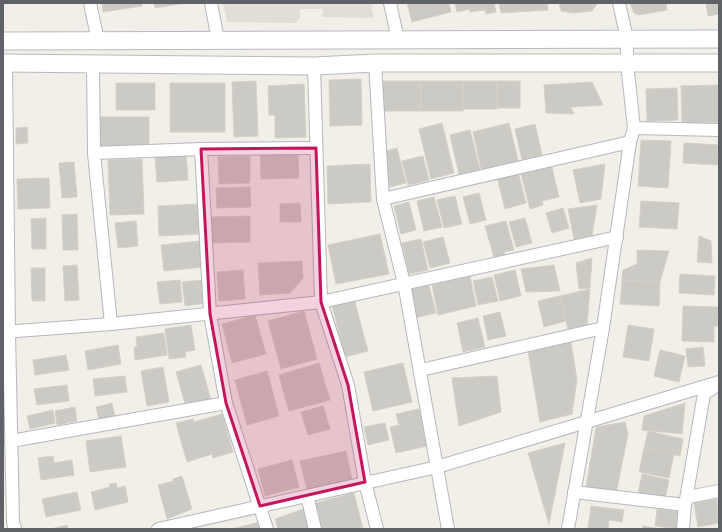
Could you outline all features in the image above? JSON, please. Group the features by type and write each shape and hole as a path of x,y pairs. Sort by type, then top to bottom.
{"main road":[{"path":"3,40 719,39"},
{"path":"5,63 314,66 375,63 719,64"}],"street":[{"path":"90,3 98,41"},
{"path":"211,3 218,40"},
{"path":"390,3 398,40"},
{"path":"568,529 617,237 630,142 634,128 627,63 627,39 619,3"},
{"path":"5,63 6,332 13,522 15,529"},
{"path":"92,63 94,153 111,324"},
{"path":"375,63 383,198 404,283 421,370 448,529"},
{"path":"314,66 321,302 348,385 365,482 378,529"},
{"path":"634,128 719,130"},
{"path":"383,198 630,142"},
{"path":"94,153 201,149 316,148"},
{"path":"201,149 210,314 226,403 260,506 266,529"},
{"path":"6,332 111,324 321,302 617,237"},
{"path":"421,370 602,328"},
{"path":"158,529 437,467 719,383"},
{"path":"683,529 686,501 704,394 719,383"},
{"path":"704,394 719,392"},
{"path":"11,441 226,403"},
{"path":"574,492 686,501 719,492"},
{"path":"307,496 315,529"}],"highlighted area":[{"path":"316,148 321,302 348,385 365,482 260,506 226,403 210,314 201,149"}],"shaded area":[{"path":"223,3 371,3 374,18 322,17 323,9 300,9 300,17 296,23 227,22"}],"building":[{"path":"102,3 142,3 142,6 103,12"},
{"path":"154,3 185,3 155,8"},
{"path":"407,3 449,3 451,12 412,22"},
{"path":"455,3 494,3 496,12 486,14 485,10 470,12 470,9 457,12"},
{"path":"499,3 547,3 548,10 501,13"},
{"path":"559,3 597,4 592,11 574,13 561,11"},
{"path":"630,3 666,3 667,10 639,15 634,13"},
{"path":"706,3 719,3 719,14 708,16"},
{"path":"361,79 362,125 330,126 329,80"},
{"path":"256,81 258,136 234,137 232,82"},
{"path":"383,81 421,81 421,111 383,111"},
{"path":"421,81 463,81 463,111 421,111"},
{"path":"463,81 497,81 497,109 463,109"},
{"path":"497,81 520,81 520,108 497,108"},
{"path":"592,82 603,105 571,107 574,114 546,113 544,85"},
{"path":"116,83 155,83 155,110 116,110"},
{"path":"170,83 225,83 225,132 170,132"},
{"path":"304,84 306,137 275,138 275,115 269,115 268,86"},
{"path":"719,85 719,122 682,123 681,86"},
{"path":"677,88 678,120 647,121 646,89"},
{"path":"98,117 149,117 149,147 98,147"},
{"path":"442,123 454,173 431,179 419,129"},
{"path":"509,123 519,164 482,173 473,132"},
{"path":"535,124 542,155 522,160 515,129"},
{"path":"27,127 28,143 16,144 16,128"},
{"path":"470,130 480,170 459,175 450,135"},
{"path":"641,140 671,141 668,188 638,186"},
{"path":"684,143 719,145 719,165 683,163"},
{"path":"397,148 406,183 390,187 382,152"},
{"path":"298,151 299,178 261,179 260,152"},
{"path":"186,153 188,180 157,182 155,155"},
{"path":"250,156 250,183 219,184 218,157"},
{"path":"423,156 429,180 408,185 402,161"},
{"path":"142,159 144,214 110,215 108,160"},
{"path":"74,162 77,197 62,198 59,163"},
{"path":"551,163 559,197 542,201 543,205 530,209 520,170"},
{"path":"370,164 371,202 328,204 327,166"},
{"path":"605,164 601,199 580,203 573,170"},
{"path":"518,172 526,203 505,209 497,177"},
{"path":"49,178 50,208 18,209 17,179"},
{"path":"250,187 251,207 217,208 216,188"},
{"path":"479,193 486,220 470,224 463,197"},
{"path":"455,196 462,224 444,228 437,200"},
{"path":"434,197 442,227 424,231 417,201"},
{"path":"641,201 679,203 677,229 639,227"},
{"path":"409,202 416,230 401,234 394,206"},
{"path":"300,203 301,222 280,222 280,204"},
{"path":"197,204 199,234 159,236 158,206"},
{"path":"597,205 592,236 574,239 568,209"},
{"path":"563,208 569,228 552,233 546,213"},
{"path":"77,214 78,250 63,250 62,215"},
{"path":"250,216 250,242 212,243 211,217"},
{"path":"46,218 46,249 32,249 31,219"},
{"path":"525,218 532,243 516,247 509,222"},
{"path":"136,221 138,246 118,248 115,223"},
{"path":"506,221 514,250 504,252 505,255 494,258 485,226"},
{"path":"380,234 389,274 336,284 328,245"},
{"path":"699,236 711,241 712,263 697,262"},
{"path":"443,237 450,263 430,268 423,242"},
{"path":"421,239 428,270 409,274 402,243"},
{"path":"200,241 203,267 164,271 161,245"},
{"path":"637,250 669,251 660,282 622,280 623,270 637,264"},
{"path":"592,258 590,288 579,289 576,263"},
{"path":"302,261 303,278 290,293 260,295 258,263"},
{"path":"77,265 79,300 65,301 63,266"},
{"path":"554,265 560,291 526,292 521,269"},
{"path":"31,268 45,268 45,301 32,301"},
{"path":"243,270 245,299 219,301 217,272"},
{"path":"515,270 521,296 500,301 494,275"},
{"path":"680,274 715,276 714,295 679,293"},
{"path":"470,276 476,306 438,315 432,285"},
{"path":"492,277 498,301 478,305 473,281"},
{"path":"180,280 182,302 160,304 157,282"},
{"path":"203,280 206,303 185,306 182,282"},
{"path":"622,280 660,282 659,306 620,304"},
{"path":"428,282 436,313 415,318 408,286"},
{"path":"590,289 587,325 568,330 560,296"},
{"path":"560,296 566,321 544,327 538,301"},
{"path":"354,299 368,351 345,357 332,305"},
{"path":"683,306 719,307 719,326 714,326 714,342 682,341"},
{"path":"304,311 317,359 281,369 268,321"},
{"path":"500,312 506,336 488,340 483,316"},
{"path":"255,315 266,354 232,363 222,324"},
{"path":"478,318 485,347 463,352 457,323"},
{"path":"191,325 195,350 185,352 186,357 169,359 165,329"},
{"path":"628,325 654,329 649,361 623,357"},
{"path":"164,333 167,355 135,360 134,347 137,347 136,337"},
{"path":"571,342 577,380 572,414 540,422 528,351"},
{"path":"118,345 121,364 88,370 85,351"},
{"path":"703,347 705,366 688,367 686,349"},
{"path":"660,350 685,356 679,382 654,376"},
{"path":"66,355 69,370 35,375 33,360"},
{"path":"319,363 330,400 289,411 279,375"},
{"path":"403,363 412,402 373,411 364,372"},
{"path":"201,365 211,400 186,407 176,372"},
{"path":"163,367 169,402 147,406 141,371"},
{"path":"267,371 279,416 247,425 235,380"},
{"path":"125,376 127,392 95,396 93,379"},
{"path":"497,376 501,412 459,426 452,378"},
{"path":"67,385 69,401 37,405 34,389"},
{"path":"112,403 115,416 99,420 96,407"},
{"path":"685,403 682,434 642,430 644,416"},
{"path":"323,406 330,429 308,435 301,412"},
{"path":"75,407 77,421 57,425 55,411"},
{"path":"419,409 427,446 396,453 390,427 399,425 396,414"},
{"path":"53,410 55,423 30,429 27,416"},
{"path":"222,414 233,452 213,458 212,454 187,462 176,423 193,419 194,422"},
{"path":"625,422 628,434 616,494 586,488 596,427"},
{"path":"385,423 389,440 368,445 364,427"},
{"path":"648,431 683,439 680,456 644,448"},
{"path":"121,436 126,467 90,472 86,441"},
{"path":"565,443 549,524 528,453"},
{"path":"644,448 674,454 669,478 639,472"},
{"path":"346,451 352,480 307,490 300,461"},
{"path":"53,456 54,463 72,460 74,475 41,480 38,458"},
{"path":"292,460 299,487 265,496 258,469"},
{"path":"642,474 669,480 665,499 638,494"},
{"path":"182,476 192,509 167,519 158,485 174,481 173,479"},
{"path":"116,483 117,488 125,486 128,502 95,510 91,492 110,487 109,484"},
{"path":"77,492 81,510 46,517 42,499"},
{"path":"354,493 363,529 322,529 315,503"},
{"path":"717,499 719,523 698,527 694,503"},
{"path":"591,506 624,510 622,522 609,520 608,529 588,529"},
{"path":"304,509 311,529 278,529 275,519"},
{"path":"657,509 681,512 679,529 655,526"},
{"path":"260,522 262,529 231,529"},
{"path":"67,525 68,529 51,529"},
{"path":"643,526 661,529 642,529"}]}
